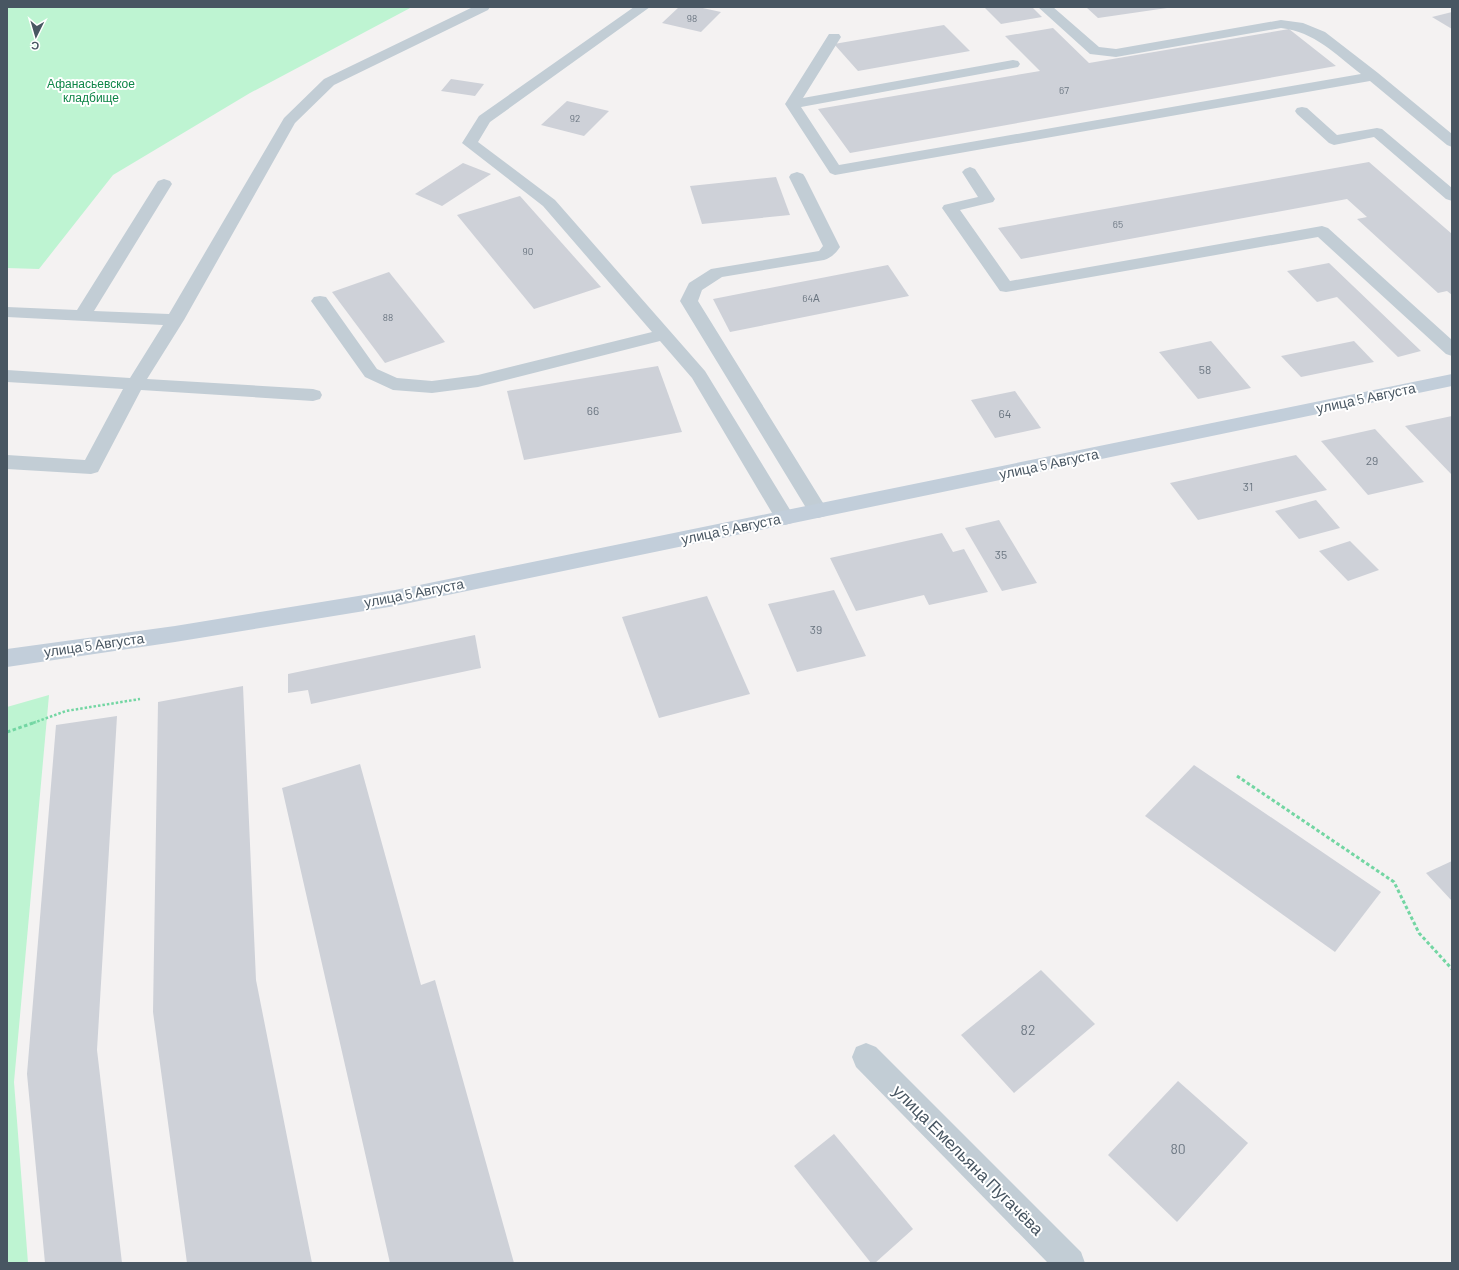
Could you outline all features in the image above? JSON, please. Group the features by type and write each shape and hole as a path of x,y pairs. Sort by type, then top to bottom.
{"main road":[{"name":"улица 5 Августа","path":"7,658 175,634 394,598 1452,380"}],"lane":[{"path":"7,462 91,467 135,384 175,320 289,121 329,82 483,7"},
{"path":"643,7 484,119 470,144 549,203 699,375 785,518"},
{"path":"1046,7 1095,51 1116,52 1281,24 1298,26 1320,35 1373,76 1452,142"},
{"path":"792,104 834,37"},
{"path":"792,104 1013,64"},
{"path":"792,104 835,170 1373,76"},
{"path":"1302,111 1334,140 1377,132 1452,196"},
{"path":"970,172 987,199 950,208 1006,287 1322,231 1452,350"},
{"path":"797,177 832,248 824,255 717,273 695,287 689,301 818,511"},
{"path":"83,315 164,184"},
{"path":"320,301 371,373 393,384 432,387 478,381 663,335"},
{"path":"7,312 175,320"},
{"path":"7,376 313,395"},
{"name":"улица Емельяна Пугачёва","path":"866,1057 1070,1263"}],"path":[{"path":"7,732 66,711 140,699"},
{"path":"1237,776 1394,882 1419,933 1452,969"}],"green space":[{"name":"Афанасьевское кладбище","path":"7,7 412,7 250,93 113,175 39,269 7,268"},
{"path":"49,695 14,1082 28,1263 7,1263 7,707"}],"building":[{"path":"679,7 698,7 721,12 701,32 662,23"},
{"path":"984,7 1032,7 1042,17 1001,24"},
{"path":"1086,7 1166,7 1167,8 1098,18"},
{"path":"1452,12 1452,29 1432,17"},
{"path":"944,25 970,51 858,71 834,44"},
{"path":"1053,28 1089,63 1289,29 1336,66 850,153 818,109 1040,71 1005,36"},
{"path":"451,79 484,84 475,96 441,91"},
{"path":"567,101 609,111 584,136 541,125"},
{"path":"1369,162 1452,234 1452,295 1447,291 1438,293 1357,219 1367,217 1347,199 1021,259 998,228"},
{"path":"463,163 491,174 442,206 415,194"},
{"path":"776,177 790,215 702,224 690,186"},
{"path":"520,196 601,287 534,309 457,215"},
{"path":"1329,263 1421,351 1398,357 1337,297 1317,302 1287,271"},
{"path":"888,265 909,296 730,332 713,299"},
{"path":"389,272 445,342 385,363 332,292"},
{"path":"1211,341 1251,388 1198,399 1159,352"},
{"path":"1354,341 1374,362 1301,377 1281,356"},
{"path":"658,366 682,432 524,460 507,391"},
{"path":"1015,391 1041,428 995,438 971,400"},
{"path":"1452,416 1452,475 1405,426"},
{"path":"1375,429 1424,482 1368,495 1321,441"},
{"path":"1296,455 1327,490 1198,520 1170,483"},
{"path":"1316,500 1340,528 1299,539 1275,511"},
{"path":"999,520 1037,583 1002,591 965,528"},
{"path":"942,533 953,552 964,549 988,592 929,605 924,595 856,611 830,558"},
{"path":"1350,541 1379,570 1348,581 1319,551"},
{"path":"834,590 866,656 797,672 768,604"},
{"path":"707,596 750,694 659,718 622,617"},
{"path":"475,635 481,668 311,704 308,690 288,693 288,674"},
{"path":"243,686 256,980 312,1263 187,1263 153,1012 158,702"},
{"path":"117,716 97,1050 122,1263 45,1263 27,1074 56,725"},
{"path":"360,764 421,985 435,980 514,1263 390,1263 282,788"},
{"path":"1194,765 1381,892 1335,952 1145,816"},
{"path":"1452,861 1452,901 1426,873"},
{"path":"1041,970 1095,1024 1014,1093 961,1035"},
{"path":"1178,1081 1248,1143 1177,1222 1108,1155"},
{"path":"834,1134 913,1229 875,1263 871,1263 794,1166"}]}
